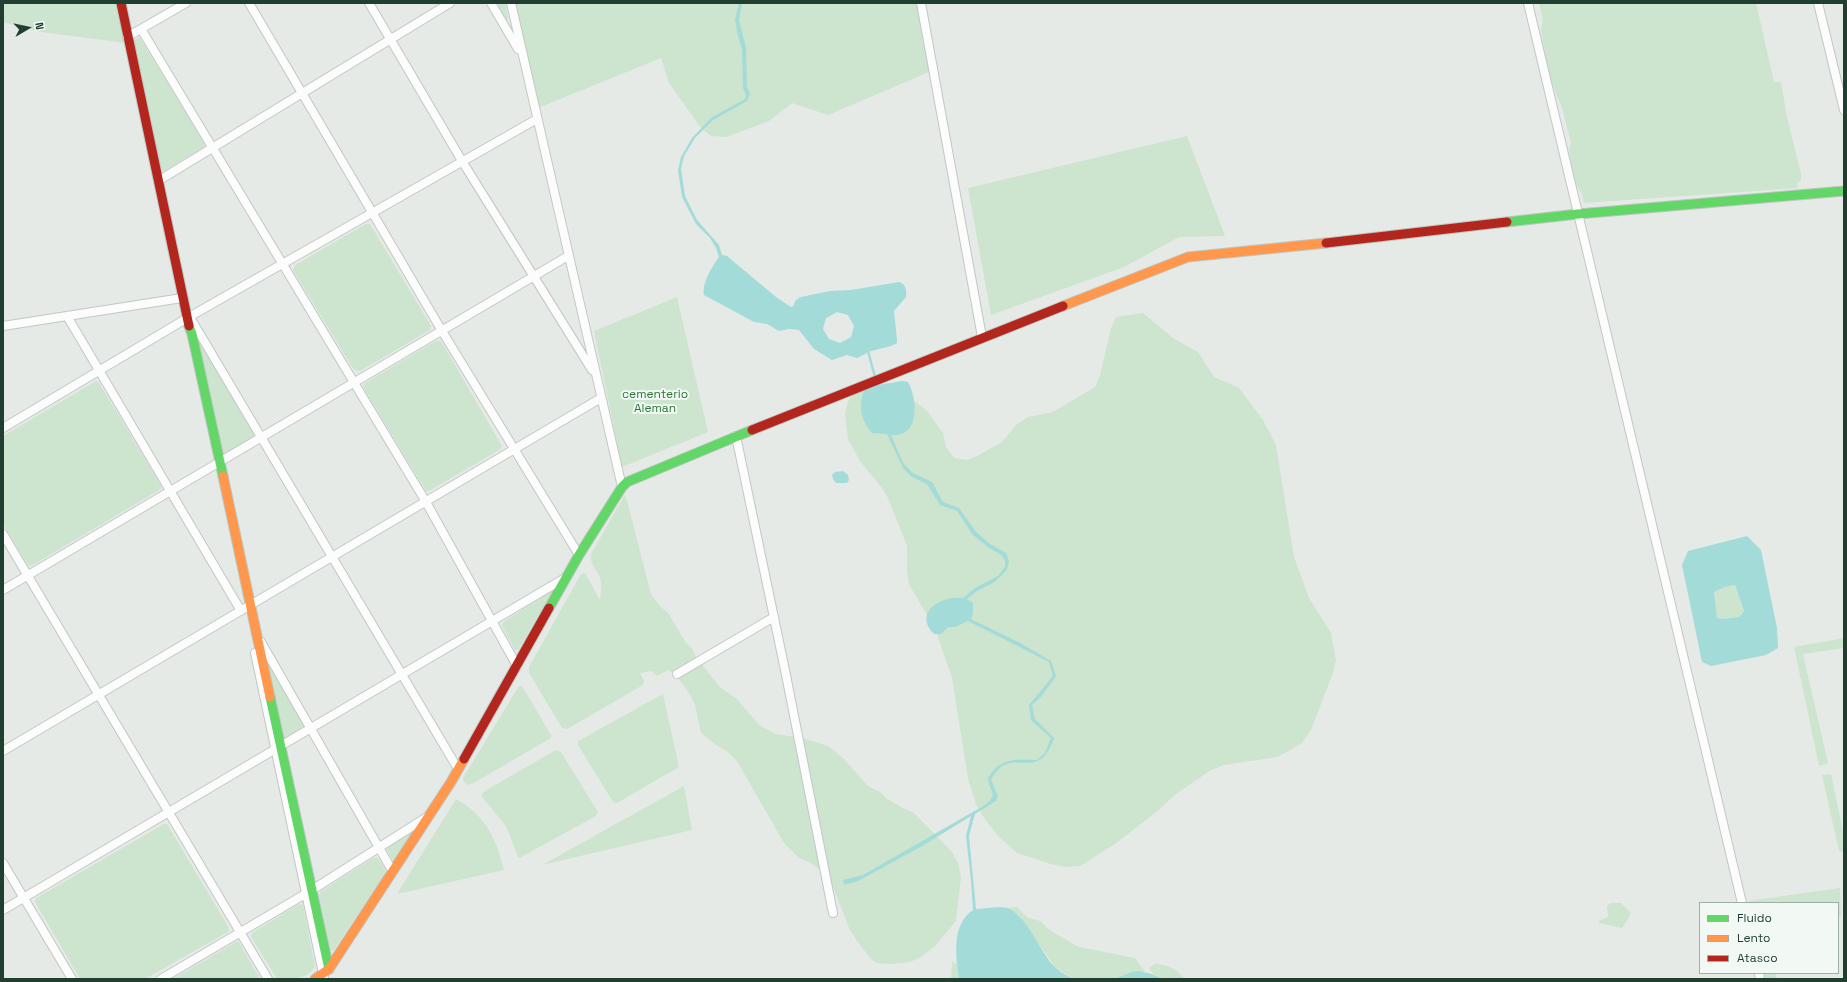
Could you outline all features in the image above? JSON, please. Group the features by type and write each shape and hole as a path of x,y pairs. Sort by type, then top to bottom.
{"street":[{"path":"122,3 127,37 182,298 192,334 246,608 309,892 323,975"},
{"path":"127,37 186,3"},
{"path":"249,3 442,331 579,555"},
{"path":"369,3 462,161 596,376"},
{"path":"158,181 450,3"},
{"path":"491,3 523,56"},
{"path":"511,3 622,487"},
{"path":"921,3 982,337"},
{"path":"1528,3 1742,902"},
{"path":"1818,3 1844,110"},
{"path":"141,29 426,502 517,666"},
{"path":"3,428 283,264 537,119"},
{"path":"323,975 429,816 458,769 579,555 622,487 628,482 876,379 1188,257 1578,214 1844,192"},
{"path":"3,590 568,256"},
{"path":"3,326 182,298"},
{"path":"66,316 170,491 246,608 257,634 393,872"},
{"path":"188,320 261,438 458,769"},
{"path":"3,751 601,398"},
{"path":"736,436 774,617 833,914"},
{"path":"3,534 268,979"},
{"path":"3,910 566,577"},
{"path":"677,674 774,617"},
{"path":"257,634 278,748"},
{"path":"161,979 309,892 429,816"},
{"path":"3,863 72,979"}],"green space":[{"path":"3,3 119,3 126,43 41,32 3,22"},
{"path":"497,3 505,3 508,18 507,21"},
{"path":"514,3 916,3 929,72 828,115 792,103 769,121 726,137 711,136 701,128 669,83 661,58 538,108"},
{"path":"1539,3 1756,3 1774,82 1781,82 1787,117 1801,174 1801,181 1797,183 1798,188 1584,203 1582,194 1572,177 1569,149 1571,143 1562,107 1548,70 1541,29 1543,20"},
{"path":"140,38 204,143 204,147 164,171 161,170 134,41"},
{"path":"1187,136 1225,236 1179,237 1124,267 991,315 968,188"},
{"path":"366,224 370,224 431,326 430,330 360,371 354,370 293,270 295,265"},
{"name":"cementerio Aleman","path":"677,297 708,432 622,467 594,331"},
{"path":"1143,313 1173,338 1198,352 1214,377 1239,388 1263,420 1276,445 1294,557 1309,598 1331,633 1336,660 1333,673 1311,730 1301,744 1277,757 1224,765 1211,770 1176,794 1155,813 1115,844 1080,866 1066,867 1054,865 1017,853 997,835 982,815 976,804 968,779 952,678 935,629 909,584 907,571 907,546 888,498 882,488 860,461 848,439 845,413 848,402 854,390 866,387 905,396 916,402 927,411 943,433 946,447 954,458 967,460 1002,442 1017,424 1028,417 1053,412 1095,387 1100,375 1111,328 1116,317"},
{"path":"195,333 255,435 254,438 223,456"},
{"path":"436,341 441,341 502,446 501,449 429,491 426,491 363,387 365,383"},
{"path":"98,381 161,486 161,489 31,566 28,565 3,524 3,436"},
{"path":"624,496 626,497 651,594 660,606 669,614 686,643 692,648 695,655 721,688 737,699 759,725 775,734 803,738 828,746 843,758 868,786 880,792 886,798 901,807 914,813 952,852 958,863 961,877 956,921 935,946 921,957 910,962 891,964 877,963 871,959 850,930 829,877 811,863 799,858 784,843 737,761 728,752 701,733 695,705 689,693 677,676 668,670 657,676 652,671 640,673 644,681 643,685 567,729 562,728 529,673 529,667 581,574 585,573 600,600 601,581 592,563 591,554"},
{"path":"1735,585 1744,611 1739,617 1722,619 1716,618 1714,592 1725,587"},
{"path":"551,591 552,592 518,650 515,650 502,626 503,622"},
{"path":"1844,638 1844,648 1803,654 1828,763 1819,766 1794,647"},
{"path":"267,659 304,726 284,740"},
{"path":"519,686 522,686 551,735 551,738 468,785 464,782 463,778"},
{"path":"663,694 679,767 617,803 613,802 578,745 578,741"},
{"path":"556,750 561,752 598,812 596,816 521,857 518,857 506,826 482,797 483,792"},
{"path":"1831,774 1844,836 1844,852 1839,851 1822,775"},
{"path":"684,786 692,830 542,865"},
{"path":"456,799 482,820 493,838 504,870 397,894"},
{"path":"164,824 167,824 229,928 228,932 145,979 80,979 35,902 36,898"},
{"path":"414,830 394,862 386,848"},
{"path":"373,858 378,858 385,869 385,873 333,951 330,949 319,895 320,892"},
{"path":"1840,888 1841,916 1839,917 1839,902 1748,901"},
{"path":"1610,903 1621,903 1630,912 1629,917 1622,928 1599,923 1598,921 1608,917 1607,907"},
{"path":"299,904 303,905 315,966 312,971 304,976 293,979 277,979 251,937 252,933"},
{"path":"1017,907 1027,917 1040,921 1051,931 1079,947 1135,958 1145,972 1139,971 1114,979 1073,979 1055,967 1023,921 1006,908"},
{"path":"236,942 239,942 260,979 173,979"},
{"path":"952,962 957,964 959,979 951,979"},
{"path":"1155,964 1172,968 1184,979 1164,978 1156,975 1149,968"},
{"path":"1764,974 1775,974 1777,979 1765,979"}],"water":[{"path":"739,3 742,3 739,20 746,48 747,87 750,94 747,101 713,120 695,138 684,156 681,169 685,196 697,220 719,245 722,255 727,256 776,297 791,307 796,300 801,297 830,291 851,290 899,282 903,284 906,288 906,297 894,311 897,343 891,346 871,351 857,358 847,355 832,360 814,349 799,330 789,329 779,331 767,324 754,322 704,295 706,280 719,257 710,238 696,224 682,197 678,170 681,157 692,138 711,118 745,99 746,95 743,88 742,49 735,20","holes":["837,312 848,315 854,326 851,337 840,343 829,339 823,329 826,318"]},
{"path":"902,381 908,382 914,398 915,407 912,424 907,431 900,434 891,435 903,463 913,473 932,482 943,502 959,508 976,532 990,544 1006,553 1009,561 1007,569 1003,574 993,583 977,591 967,599 973,603 973,613 971,619 1022,644 1051,661 1056,676 1041,697 1032,705 1035,719 1054,738 1047,752 1040,760 1032,763 1015,762 1007,764 999,769 991,780 998,796 996,801 975,814 969,836 976,909 1004,907 1014,912 1032,932 1051,963 1061,972 1073,979 959,979 956,951 958,932 966,916 973,910 966,836 971,816 924,845 858,881 844,885 843,880 863,875 985,805 993,796 988,778 993,771 998,766 1009,761 1037,760 1045,753 1051,738 1031,720 1029,705 1053,676 1049,662 968,621 955,627 948,627 941,634 934,634 928,626 926,619 932,607 946,599 963,598 975,588 998,576 1005,567 1005,560 1000,554 989,548 972,534 957,511 940,505 927,484 912,477 903,468 887,434 872,433 865,424 861,408 864,391 878,385"},
{"path":"843,471 848,475 849,480 847,483 836,483 832,475 835,472"},
{"path":"1747,536 1761,550 1777,628 1778,648 1766,655 1711,666 1702,662 1682,565 1688,551","holes":["1735,585 1744,611 1739,617 1722,619 1717,618 1714,592 1725,587"]},
{"path":"1139,971 1152,974 1163,979 1114,979 1132,972"}],"waterway":[{"path":"868,351 875,377"}],"traffic: fast":[{"path":"1507,222 1578,214 1844,191"},
{"path":"189,326 223,476"},
{"path":"549,608 579,555 622,487 627,482 752,430"},
{"path":"270,697 329,969"}],"traffic: slow":[{"path":"1063,306 1188,257 1326,243"},
{"path":"223,476 270,697"},
{"path":"315,979 329,969 451,782 464,759"}],"traffic: jam":[{"path":"121,3 189,326"},
{"path":"1326,243 1507,222"},
{"path":"752,430 1063,306"},
{"path":"464,759 549,608"}]}
